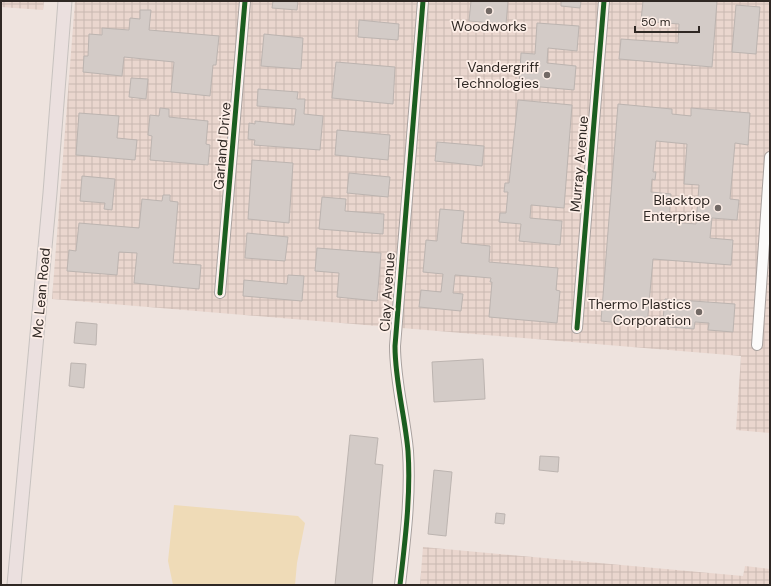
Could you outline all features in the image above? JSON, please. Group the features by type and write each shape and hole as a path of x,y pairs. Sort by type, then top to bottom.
{"main road":[{"name":"Mc Lean Road","path":"14,585 50,194 64,1"}],"street":[{"name":"Garland Drive","path":"220,293 245,1"},
{"name":"Clay Avenue","path":"400,585 409,470 406,436 397,383 395,346 423,1"},
{"name":"Murray Avenue","path":"577,328 604,1"},
{"path":"757,345 770,156"}],"shaded area":[{"path":"1,1 44,1 43,10 1,7"},
{"path":"75,1 770,1 770,433 736,430 741,356 52,299"},
{"path":"174,505 298,516 305,523 297,563 295,585 173,585 168,561"},
{"path":"423,547 743,576 745,566 770,569 770,585 420,585"}],"building":[{"path":"273,1 298,1 297,10 272,8"},
{"name":"Woodworks","path":"471,1 508,1 506,24 469,21"},
{"path":"561,1 581,1 580,8 561,6"},
{"path":"643,1 717,1 712,67 619,59 621,39 678,43 679,24 641,21"},
{"path":"736,5 760,7 756,54 732,52"},
{"path":"140,10 151,10 149,30 219,36 216,65 213,65 210,96 171,92 174,62 124,57 122,76 83,72 84,56 88,56 89,34 102,35 102,28 129,30 130,18 140,19"},
{"path":"359,20 399,24 398,40 358,37"},
{"path":"537,23 579,26 577,51 548,48 547,63 576,66 574,90 519,85 521,53 535,54"},
{"path":"264,34 303,38 301,69 261,66"},
{"path":"336,62 395,67 393,104 332,98"},
{"path":"131,78 148,79 146,99 129,97"},
{"path":"258,89 298,92 297,99 305,99 304,114 323,116 320,150 254,145 255,140 248,139 249,123 255,124 255,121 294,125 296,109 257,106"},
{"path":"518,100 572,105 564,208 531,205 530,218 562,221 560,245 519,241 521,224 499,222 500,213 506,213 508,192 504,192 505,183 509,183"},
{"path":"618,104 672,109 672,114 691,116 691,108 750,113 748,145 735,143 730,199 739,200 737,220 712,218 710,238 733,240 731,265 653,259 647,326 601,321","holes":["656,141 687,144 684,184 699,185 696,224 669,222 671,194 651,192 652,179 655,180 656,172 653,172"]},
{"path":"160,108 169,109 169,117 208,121 206,144 210,145 208,165 150,160 152,136 148,135 150,115 159,116"},
{"path":"79,113 119,116 117,138 137,140 135,160 76,155"},
{"path":"337,130 390,135 388,160 335,155"},
{"path":"437,142 484,146 482,166 435,161"},
{"path":"252,160 293,163 289,223 248,219"},
{"path":"349,173 390,177 388,197 347,193"},
{"path":"82,176 115,179 112,210 104,209 105,203 80,201"},
{"path":"163,195 170,195 170,201 178,202 173,263 201,265 199,289 134,283 137,253 119,252 117,275 67,271 69,250 76,251 79,223 139,228 142,199 162,201"},
{"path":"322,197 346,199 345,211 384,214 383,234 319,229"},
{"path":"440,209 464,211 461,243 490,246 489,262 558,268 556,290 560,291 557,323 489,317 492,282 490,282 491,278 455,275 453,293 463,294 461,311 419,307 421,290 441,292 443,274 423,272 426,240 437,241"},
{"path":"247,233 288,237 285,261 245,258"},
{"path":"317,248 381,253 377,301 337,297 339,273 315,271"},
{"path":"288,275 304,276 302,301 243,296 244,280 287,284"},
{"name":"Thermo Plastics Corporation","path":"665,299 735,304 733,332 708,330 709,323 695,322 694,329 670,327 671,320 663,319"},
{"path":"76,322 97,324 96,345 74,343"},
{"path":"483,359 485,399 434,402 432,362"},
{"path":"71,363 86,364 84,388 69,386"},
{"path":"350,435 378,438 375,464 383,465 372,585 335,585"},
{"path":"540,456 559,457 558,472 539,470"},
{"path":"434,470 452,472 446,536 428,534"},
{"path":"496,513 505,514 504,524 495,523"}],"cycle path":[{"path":"220,293 245,1"},
{"path":"400,585 407,518 409,468 407,438 395,359 395,346 423,1"},
{"path":"577,328 604,1"}],"place":[{"name":"Woodworks","path":"489,11"},
{"name":"Vandergriff Technologies","path":"547,75"},
{"name":"Blacktop Enterprise","path":"718,208"},
{"name":"Thermo Plastics Corporation","path":"699,312"}]}
